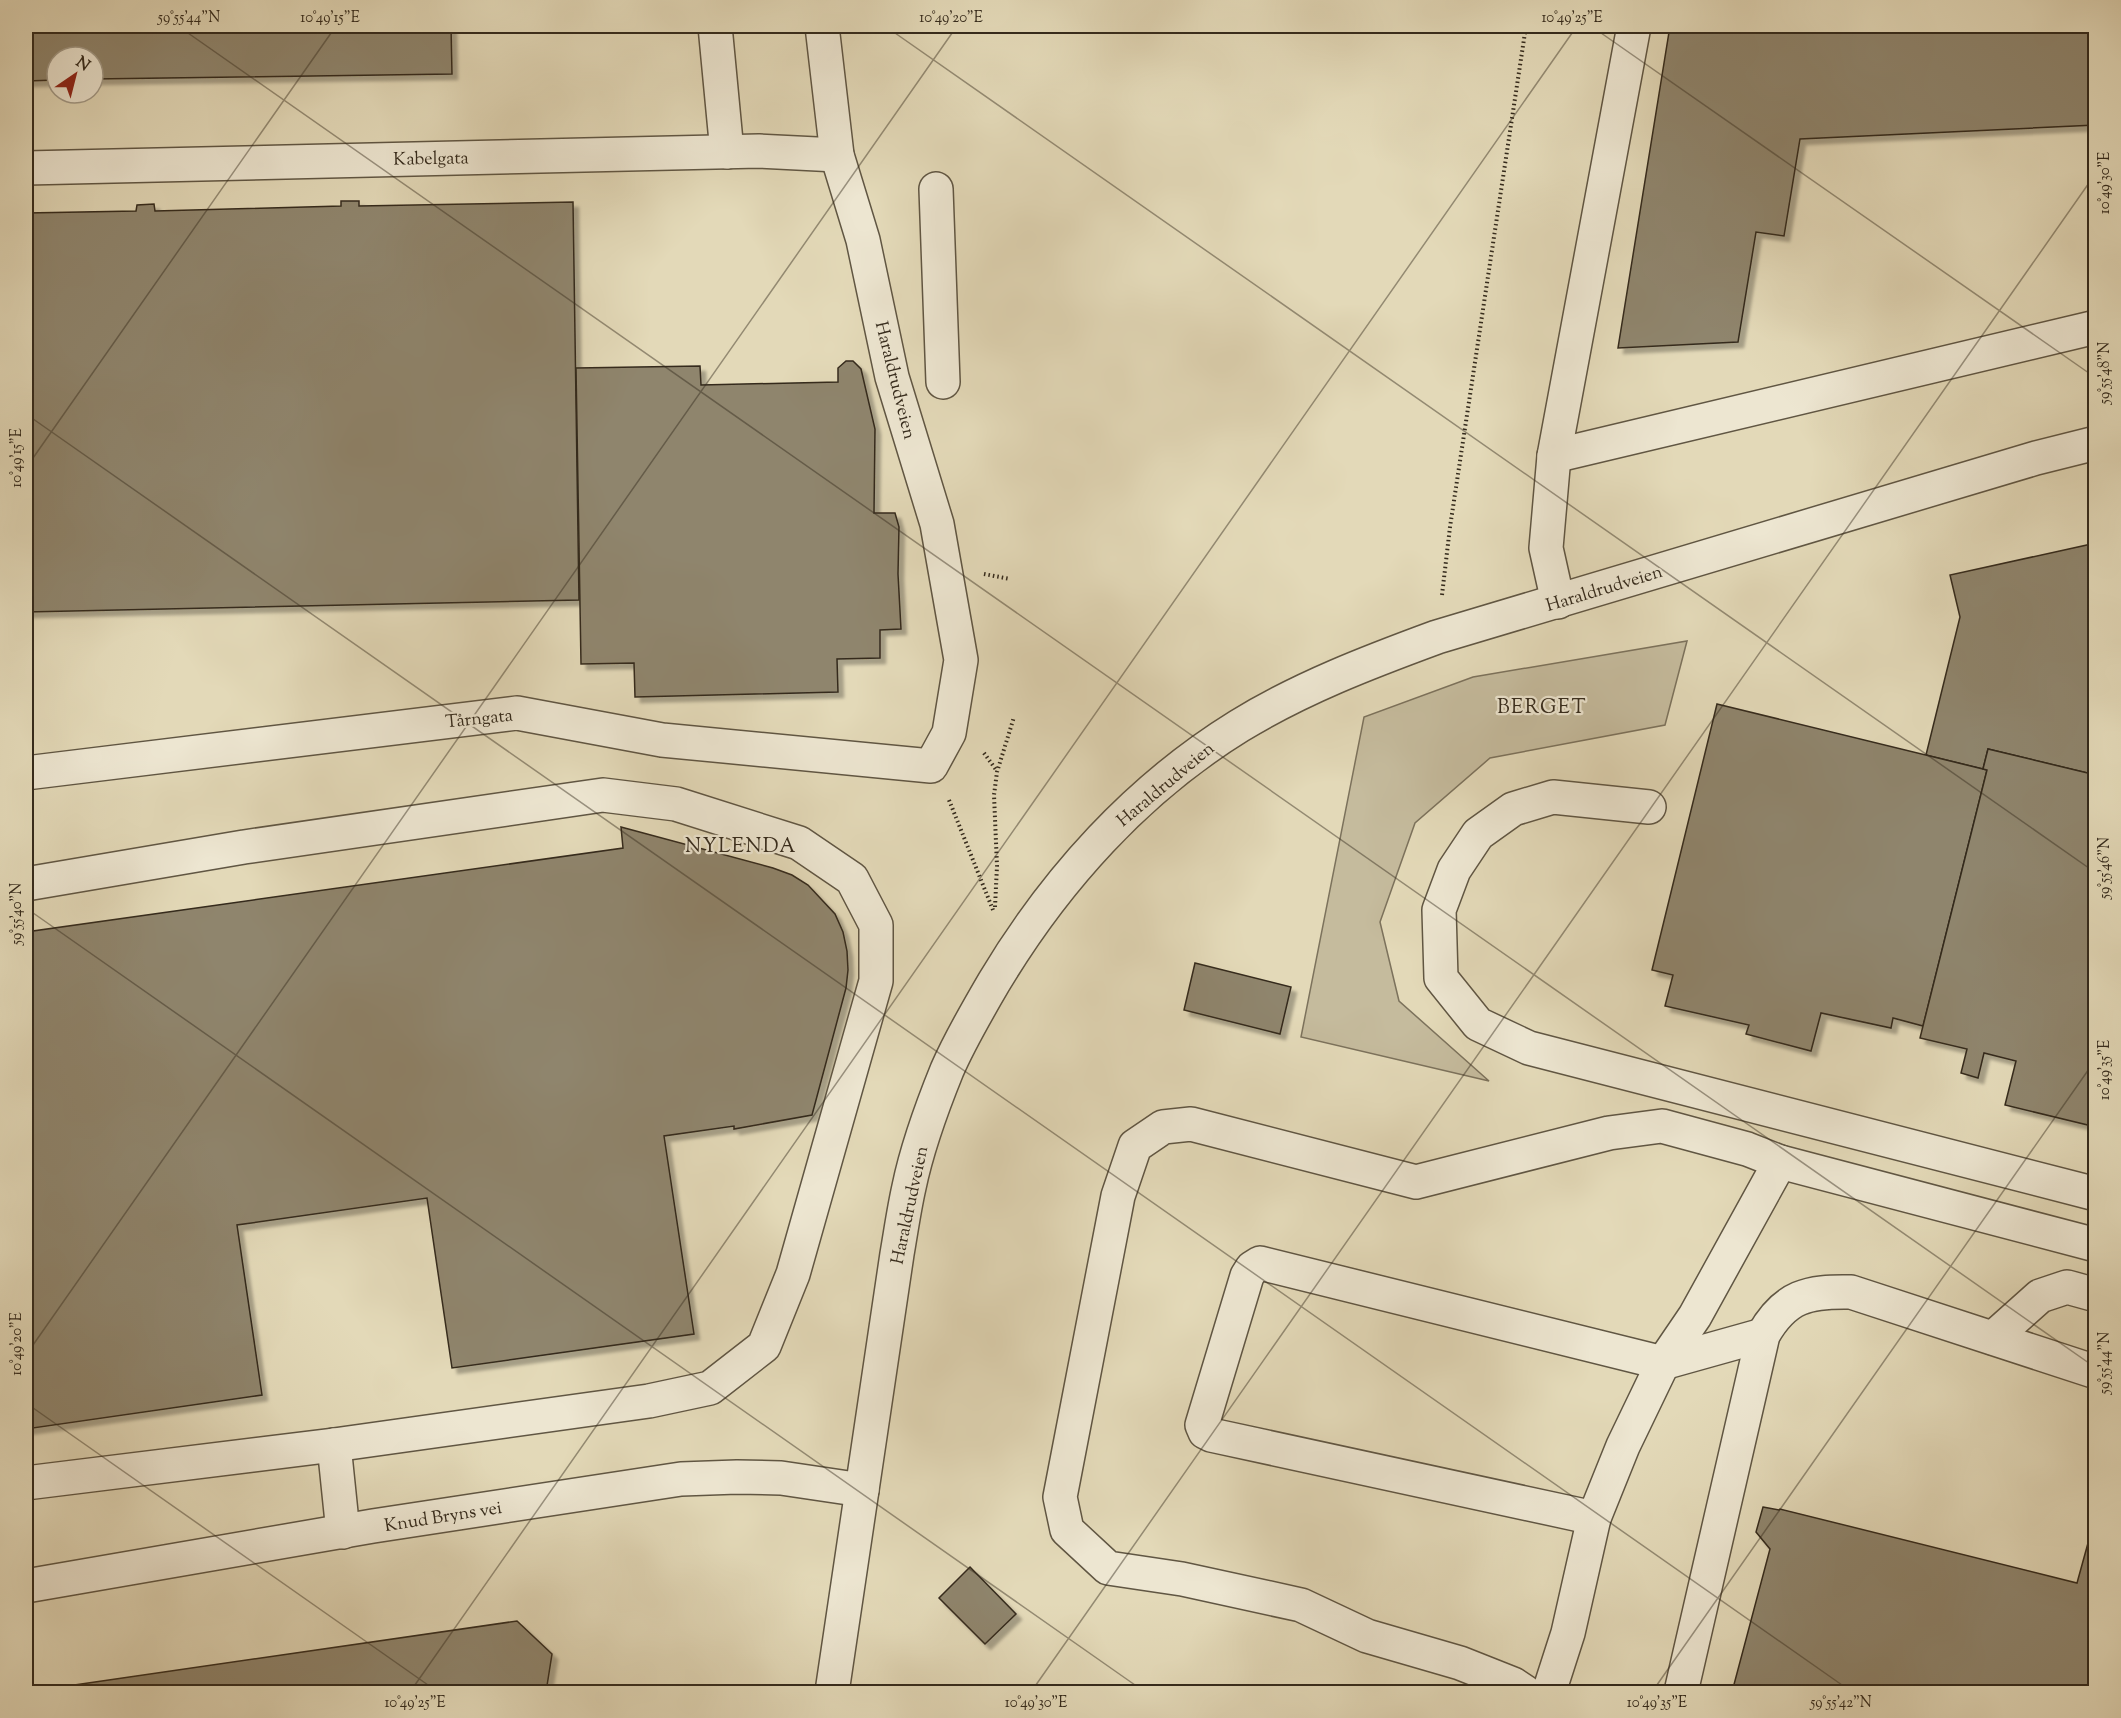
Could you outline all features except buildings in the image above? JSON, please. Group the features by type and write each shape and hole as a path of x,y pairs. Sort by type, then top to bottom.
{"street":[{"path":"715,26 726,152"},
{"name":"Haraldrudveien","path":"822,26 837,155 864,240 892,377 937,525 961,660 949,733 931,766"},
{"path":"1558,602 1546,548 1554,456 1634,26"},
{"name":"Kabelgata","path":"26,168 726,152 837,155"},
{"path":"936,189 944,382"},
{"path":"1554,456 2096,327"},
{"name":"Haraldrudveien","path":"832,1692 897,1254 909,1185 926,1130 947,1070 974,1016 1007,960 1039,912 1090,850 1132,808 1190,760 1239,726 1305,690 1368,662 1437,637 2036,458 2096,443"},
{"name":"Tårngata","path":"26,773 517,712 662,740 931,766"},
{"path":"26,884 255,846 603,795 675,804 799,843 852,879 876,925 876,981 793,1275 764,1346 710,1388 649,1401 334,1445 26,1483"},
{"path":"1649,807 1552,797 1513,809 1478,834 1454,870 1439,910 1441,978 1478,1024 1529,1048 2096,1194"},
{"path":"1525,1692 1513,1684 1460,1663 1367,1636 1301,1605 1182,1579 1108,1568 1067,1530 1059,1497 1118,1196 1135,1146 1163,1127 1191,1124 1416,1182 1609,1134 1662,1126 1747,1149 1780,1162 2096,1245"},
{"path":"1550,1692 1568,1633 1594,1518 1623,1446 1663,1363 1695,1316 1780,1162"},
{"path":"1594,1518 1205,1432 1202,1425 1247,1276 1252,1268 1260,1263 1663,1363 1763,1335"},
{"path":"1993,1338 2040,1296 2067,1287 2096,1294"},
{"path":"1681,1692 1763,1335 1772,1320 1792,1301 1808,1294 1851,1292 2096,1372"},
{"path":"334,1445 343,1532"},
{"name":"Knud Bryns vei","path":"26,1586 343,1532 681,1479 781,1478 862,1490"}],"path":[{"path":"1441,601 1450,527 1526,26"},
{"path":"975,572 1010,579"},
{"path":"931,766 952,808 995,914 997,866 994,795 998,772 1014,717"}],"shaded area":[{"path":"1687,641 1665,725 1490,758 1415,823 1380,922 1399,1001 1489,1081 1301,1037 1364,717 1473,677"}],"district":[{"name":"BERGET","path":"1542,706"},
{"name":"NYLENDA","path":"741,845"}]}
